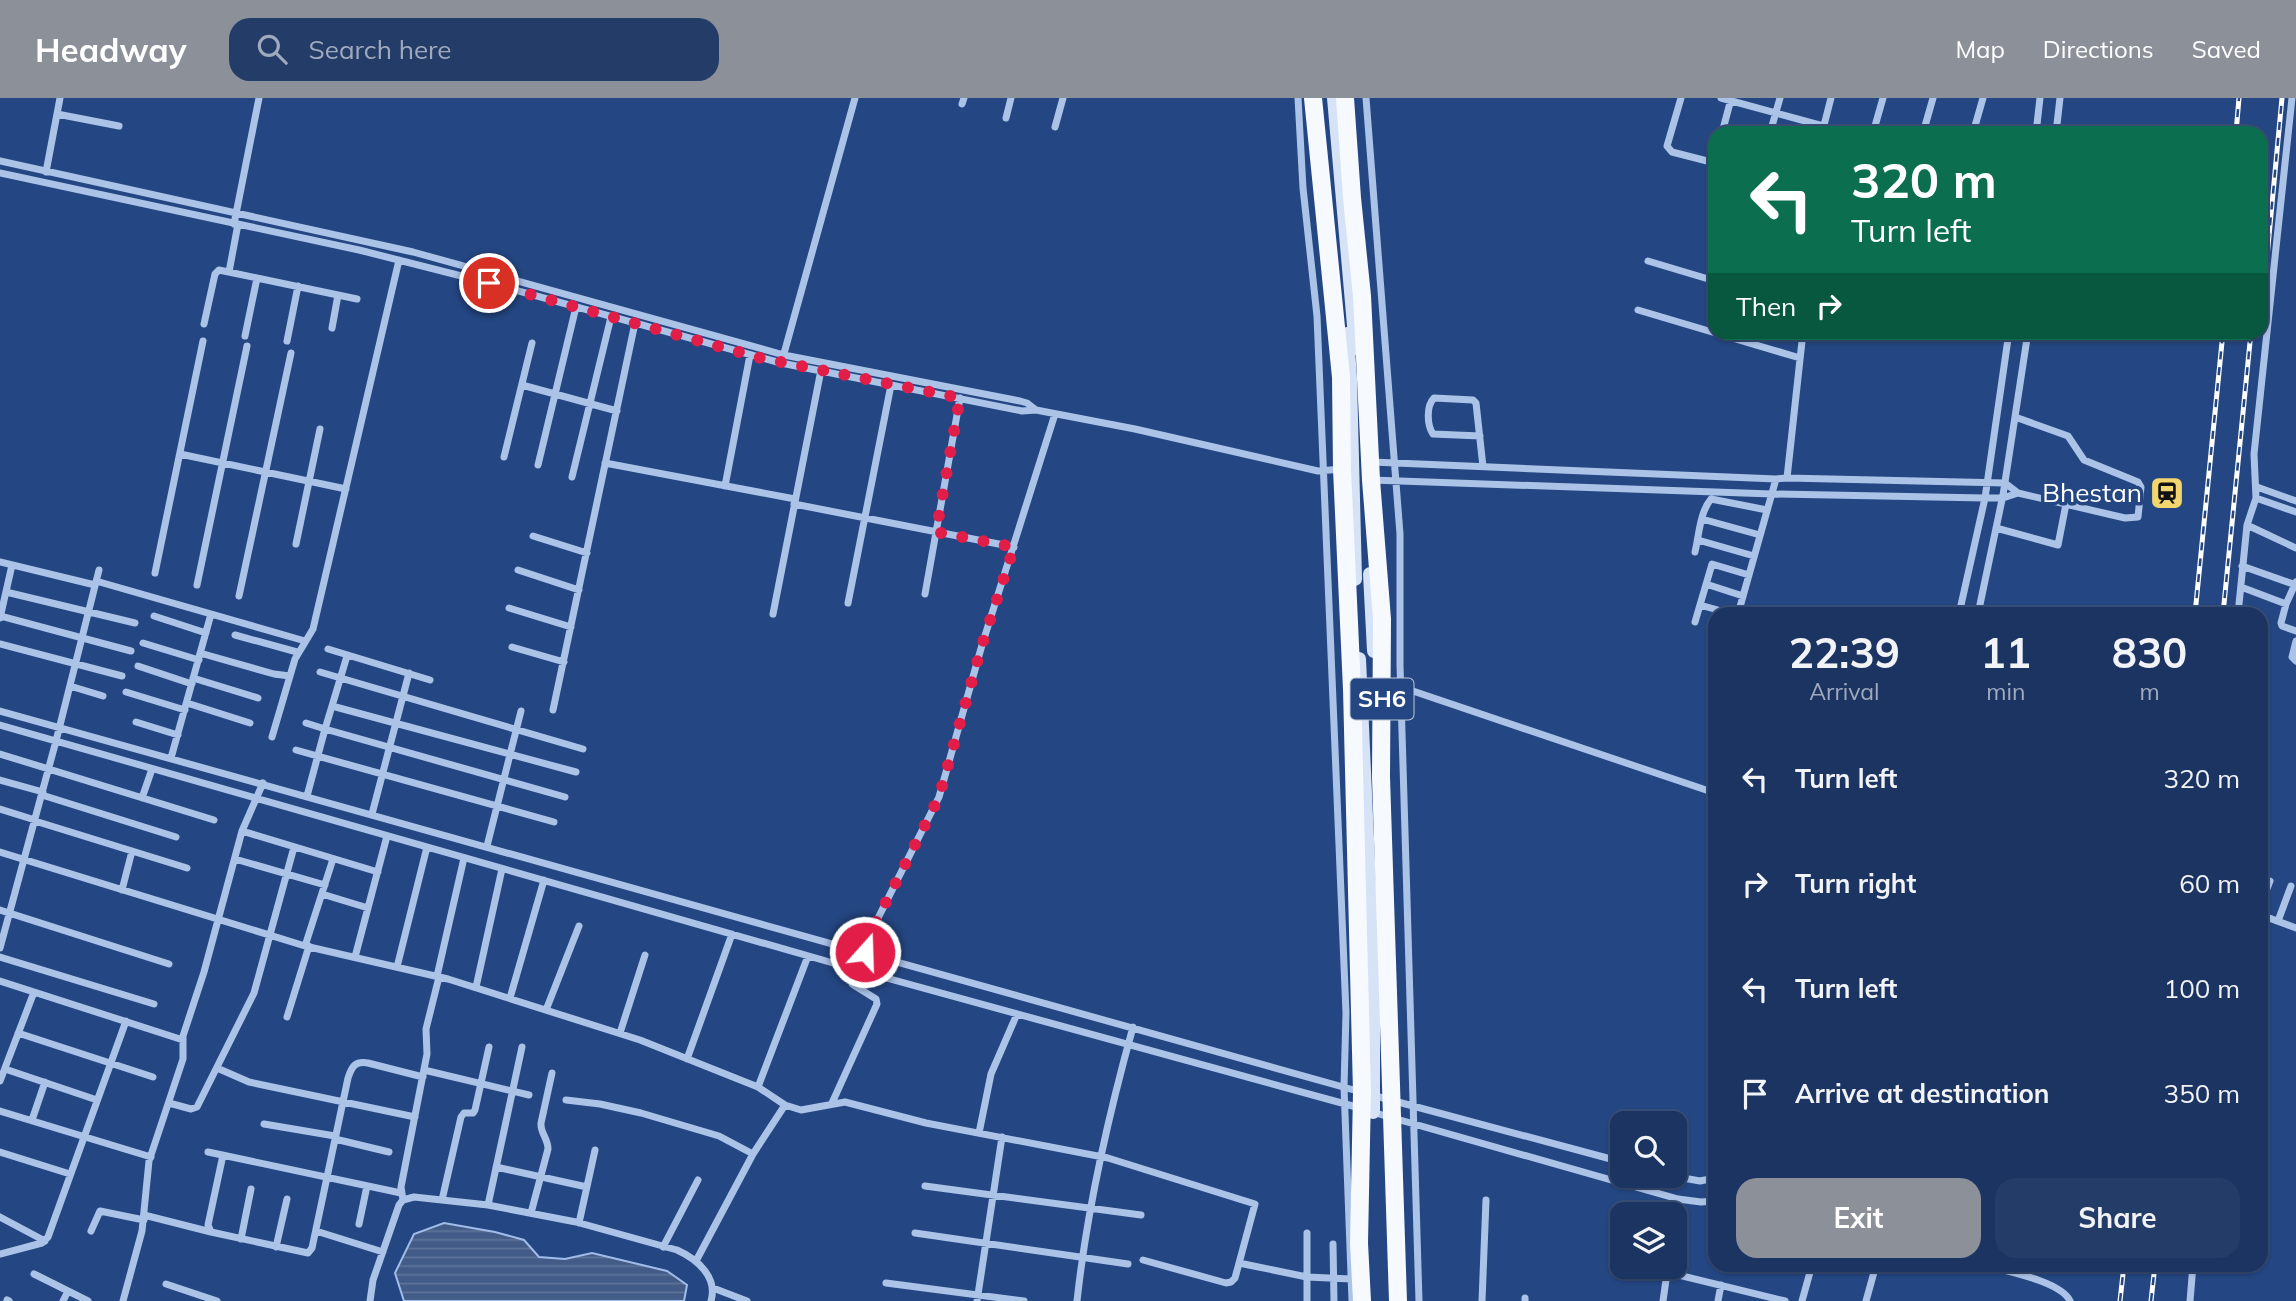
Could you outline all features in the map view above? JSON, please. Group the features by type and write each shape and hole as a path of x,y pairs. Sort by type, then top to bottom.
{"highway":[{"path":"1313,98 1341,377 1342,469 1352,690 1374,1104 1359,1243 1362,1301"},
{"name":"SH6","path":"1345,98 1362,296 1371,480 1382,619 1374,1104 1398,1301"}],"main road":[{"path":"1324,98 1350,379 1356,602 1373,974 1374,1104"},
{"path":"1334,98 1359,379 1376,680 1374,1104"}],"street":[{"path":"47,172 60,98"},
{"path":"229,272 236,213 259,98"},
{"path":"782,359 855,98"},
{"path":"1006,118 1011,98"},
{"path":"1055,127 1063,98"},
{"path":"1298,98 1303,188 1317,316 1346,1013 1344,1087"},
{"path":"1366,98 1395,463 1401,583 1401,687 1419,1301"},
{"path":"1681,98 1667,146 1672,152 1708,160"},
{"path":"1721,98 1812,126"},
{"path":"1772,126 1780,98"},
{"path":"1824,126 1831,98"},
{"path":"1875,126 1882,98"},
{"path":"1925,126 1933,98"},
{"path":"1975,126 1983,98"},
{"path":"2037,126 2040,98"},
{"path":"2057,126 2060,98"},
{"path":"2268,331 2293,111 2292,98"},
{"path":"1724,126 1731,99"},
{"path":"57,114 119,126"},
{"path":"0,162 413,252 821,370 1023,411 1036,410 1323,471 1342,469"},
{"path":"0,173 399,260 750,355 1027,402 1036,410"},
{"path":"272,737 297,653 313,629 399,260"},
{"path":"1648,261 1708,279"},
{"path":"204,324 215,274 219,270 356,299"},
{"path":"245,336 257,278"},
{"path":"287,341 298,286"},
{"path":"332,328 338,295"},
{"path":"538,465 576,307"},
{"path":"1638,310 1708,331"},
{"path":"572,477 611,317"},
{"path":"553,710 635,323"},
{"path":"1739,340 1800,358"},
{"path":"1787,478 1802,340"},
{"path":"1962,607 1985,498 2008,340"},
{"path":"1979,607 2003,498 2027,340"},
{"path":"2239,607 2247,525 2256,498 2254,454 2267,340"},
{"path":"155,573 203,341"},
{"path":"504,457 533,343"},
{"path":"197,586 247,346"},
{"path":"239,596 291,353"},
{"path":"725,486 750,355"},
{"path":"773,614 821,370"},
{"path":"848,603 891,384"},
{"path":"522,385 617,411"},
{"path":"925,593 960,398"},
{"path":"1480,436 1433,434 1430,430 1428,405 1434,398 1474,400 1476,403 1480,436 1483,467"},
{"path":"832,1103 877,1004 876,999 852,985 869,936 939,797 982,645 1055,414"},
{"path":"1371,462 1776,479 2005,483 2018,493 2133,519 2138,517 2141,487 2138,482 2084,460 2068,436 2015,417"},
{"path":"296,544 320,429"},
{"path":"180,454 346,489"},
{"path":"606,463 1014,547"},
{"path":"1575,471 1575,487"},
{"path":"1740,607 1776,479"},
{"path":"1371,480 1772,494 2003,498 2018,493"},
{"path":"2257,487 2296,500"},
{"path":"2256,498 2296,512"},
{"path":"1695,552 1702,519 1711,499 1767,510"},
{"path":"1996,528 2058,545 2067,504"},
{"path":"1702,519 1760,536"},
{"path":"2247,525 2296,548"},
{"path":"533,536 587,553"},
{"path":"1698,540 1754,556"},
{"path":"0,562 96,583 305,641"},
{"path":"1695,622 1712,564 1749,575"},
{"path":"12,565 4,589 0,617 83,636 131,651"},
{"path":"2242,566 2296,584 2281,622 2283,626 2296,631"},
{"path":"0,948 99,570"},
{"path":"518,570 579,590"},
{"path":"1706,583 1743,596"},
{"path":"2241,587 2286,604"},
{"path":"4,589 135,624"},
{"path":"1700,605 1708,607"},
{"path":"509,608 571,627"},
{"path":"171,758 211,614"},
{"path":"154,616 206,633"},
{"path":"235,635 297,653"},
{"path":"2296,641 2292,657 2296,661"},
{"path":"143,643 290,676"},
{"path":"0,644 122,676"},
{"path":"512,646 564,662"},
{"path":"328,649 430,680"},
{"path":"307,796 347,656"},
{"path":"138,666 258,698"},
{"path":"320,671 583,749"},
{"path":"372,814 409,673"},
{"path":"70,687 103,696"},
{"path":"1401,687 1708,791"},
{"path":"125,692 250,723"},
{"path":"332,706 576,772"},
{"path":"0,711 1344,1087 1415,1124 1678,1199 1708,1202"},
{"path":"487,846 521,711"},
{"path":"136,722 178,735"},
{"path":"306,723 565,797"},
{"path":"0,725 808,956 1128,1044 1374,1104 1414,1106 1610,1159"},
{"path":"296,750 554,822"},
{"path":"0,754 214,820"},
{"path":"142,798 152,769"},
{"path":"0,780 176,837"},
{"path":"123,1301 144,1217 151,1157 183,1059 183,1040 242,831 264,783"},
{"path":"0,809 187,868"},
{"path":"355,827 359,810"},
{"path":"242,831 378,872"},
{"path":"355,957 387,836"},
{"path":"169,1102 194,1109 254,993 294,847"},
{"path":"397,967 427,847"},
{"path":"122,890 132,851"},
{"path":"0,852 307,946 438,976 620,1033 758,1087 785,1105 801,1110 845,1102 926,1123 1101,1156 1255,1203 1235,1278 1231,1282 1226,1283 1143,1260"},
{"path":"370,1301 373,1280 402,1196 427,1054 426,1029 464,858"},
{"path":"235,859 286,874 368,908"},
{"path":"287,1017 333,859"},
{"path":"476,987 502,869"},
{"path":"510,998 544,880"},
{"path":"2268,886 2270,881"},
{"path":"2278,921 2291,886"},
{"path":"0,910 169,964"},
{"path":"2268,917 2296,928"},
{"path":"546,1010 579,926"},
{"path":"687,1059 732,934"},
{"path":"620,1033 645,955"},
{"path":"758,1087 808,956"},
{"path":"0,957 154,1004"},
{"path":"0,981 183,1040"},
{"path":"0,1081 34,992"},
{"path":"979,1133 991,1074 1017,1014"},
{"path":"45,1241 126,1021"},
{"path":"1077,1301 1101,1156 1133,1027"},
{"path":"18,1033 153,1077"},
{"path":"442,1200 461,1117 464,1113 474,1111 489,1047"},
{"path":"488,1205 522,1047"},
{"path":"92,1231 100,1211 144,1217 308,1252 313,1248 335,1137 353,1066 361,1062 529,1095"},
{"path":"217,1068 248,1082 415,1117"},
{"path":"5,1069 97,1100"},
{"path":"531,1213 548,1143 540,1129 552,1073"},
{"path":"32,1120 45,1082"},
{"path":"1344,1087 1374,1104"},
{"path":"566,1100 641,1113 719,1136 753,1154"},
{"path":"1352,1301 1351,1279 1374,1104"},
{"path":"696,1261 753,1154 785,1105"},
{"path":"0,1111 151,1157"},
{"path":"264,1124 335,1137 389,1152"},
{"path":"1525,1154 1529,1137"},
{"path":"978,1298 1002,1138"},
{"path":"579,1223 595,1150"},
{"path":"0,1152 70,1174"},
{"path":"208,1152 402,1196 488,1205 579,1223 663,1247 691,1256 701,1265 713,1288 710,1301"},
{"path":"211,1231 208,1225 223,1155"},
{"path":"496,1167 587,1187"},
{"path":"1687,1179 1708,1179"},
{"path":"663,1247 698,1180"},
{"path":"359,1224 367,1186"},
{"path":"925,1186 1141,1215"},
{"path":"241,1239 251,1189"},
{"path":"276,1247 287,1199"},
{"path":"1482,1301 1486,1200"},
{"path":"0,1217 45,1241"},
{"path":"316,1231 383,1252"},
{"path":"915,1233 1128,1264"},
{"path":"1307,1233 1307,1301"},
{"path":"2,1252 45,1241"},
{"path":"1333,1244 1334,1301"},
{"path":"1239,1263 1307,1277 1351,1279"},
{"path":"1810,1272 1803,1300 1813,1301"},
{"path":"1866,1301 1874,1272"},
{"path":"2005,1272 2060,1290 2067,1294 2070,1301"},
{"path":"2190,1301 2192,1272"},
{"path":"34,1274 88,1301"},
{"path":"1687,1277 1785,1301"},
{"path":"1663,1301 1666,1279"},
{"path":"886,1283 978,1298 1024,1301"},
{"path":"166,1284 217,1301"},
{"path":"1718,1301 1721,1285"},
{"path":"713,1288 747,1301"},
{"path":"63,1301 68,1291"}],"water":[{"path":"444,1223 524,1240 539,1257 565,1259 592,1253 667,1271 687,1285 684,1301 404,1301 395,1273 414,1234"}],"railway":[{"path":"2237,126 2239,98"},
{"path":"2268,247 2282,98"},
{"path":"2196,607 2222,340"},
{"path":"2224,607 2250,340"},
{"path":"2120,1301 2123,1272"},
{"path":"2151,1301 2154,1272"}],"place":[{"name":"Bhestan","path":"2167,493"}],"route":[{"path":"489,283 781,363 960,398 936,532 1014,547 982,645 939,797 869,936 865,952"}]}
